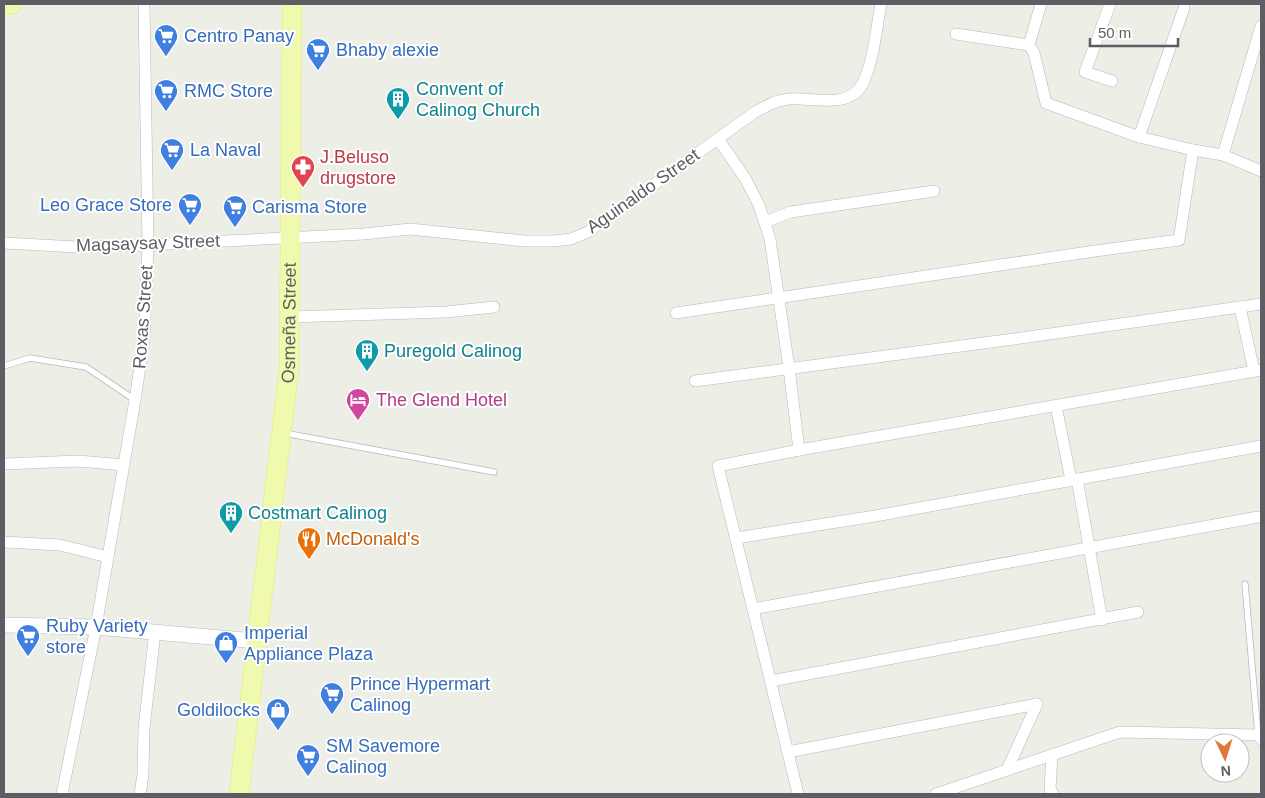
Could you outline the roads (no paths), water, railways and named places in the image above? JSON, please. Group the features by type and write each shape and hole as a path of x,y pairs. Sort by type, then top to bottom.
{"main road":[{"path":"4,5 12,4"},
{"name":"Osmeña Street","path":"239,794 290,368 292,4"}],"street":[{"name":"Roxas Street","path":"62,794 96,627 144,340 148,245 144,4"},
{"name":"Aguinaldo Street","path":"292,236 364,234 410,229 525,241 553,241 570,239 588,232 755,112 772,103 788,99 839,100 851,97 862,85 869,66 882,4"},
{"path":"1041,4 1030,44 1034,53 1046,103 1139,137 1223,155 1261,171"},
{"path":"1110,4 1085,72 1112,81"},
{"path":"1139,137 1184,8"},
{"path":"1223,155 1261,26"},
{"path":"956,34 1030,44"},
{"path":"718,139 745,178 759,205 770,239 799,450"},
{"path":"676,313 1094,250 1179,240 1193,150"},
{"path":"765,222 791,212 934,191"},
{"name":"Magsaysay Street","path":"4,242 77,247 148,245 292,236"},
{"path":"695,381 1261,304"},
{"path":"290,317 446,312 494,307"},
{"path":"798,794 718,466 799,450 1258,370 1240,307"},
{"path":"1056,406 1090,548 1102,620"},
{"path":"736,538 875,516 1261,446"},
{"path":"4,464 78,461 124,465"},
{"path":"753,609 1258,517"},
{"path":"4,542 60,545 108,557"},
{"path":"771,681 1138,612"},
{"path":"4,625 96,627 257,641"},
{"path":"140,794 143,774 144,728 155,632"},
{"path":"788,752 1037,704 1007,770"},
{"path":"936,794 1120,732 1260,737"},
{"path":"1052,755 1050,789 1052,794"}],"lane":[{"path":"4,366 30,358 86,367 135,400"},
{"path":"282,432 494,472"},
{"path":"1245,584 1260,737"}],"place":[{"name":"Centro Panay","path":"166,57"},
{"name":"Bhaby alexie","path":"318,71"},
{"name":"RMC Store","path":"166,112"},
{"name":"Convent of Calinog Church","path":"398,120"},
{"name":"La Naval","path":"172,171"},
{"name":"J.Beluso drugstore","path":"303,188"},
{"name":"Leo Grace Store","path":"190,226"},
{"name":"Carisma Store","path":"235,228"},
{"name":"Puregold Calinog","path":"367,372"},
{"name":"The Glend Hotel","path":"358,421"},
{"name":"Costmart Calinog","path":"231,534"},
{"name":"McDonald's","path":"309,560"},
{"name":"Ruby Variety store","path":"28,657"},
{"name":"Imperial Appliance Plaza","path":"226,664"},
{"name":"Prince Hypermart Calinog","path":"332,715"},
{"name":"Goldilocks","path":"278,731"},
{"name":"SM Savemore Calinog","path":"308,777"}]}
